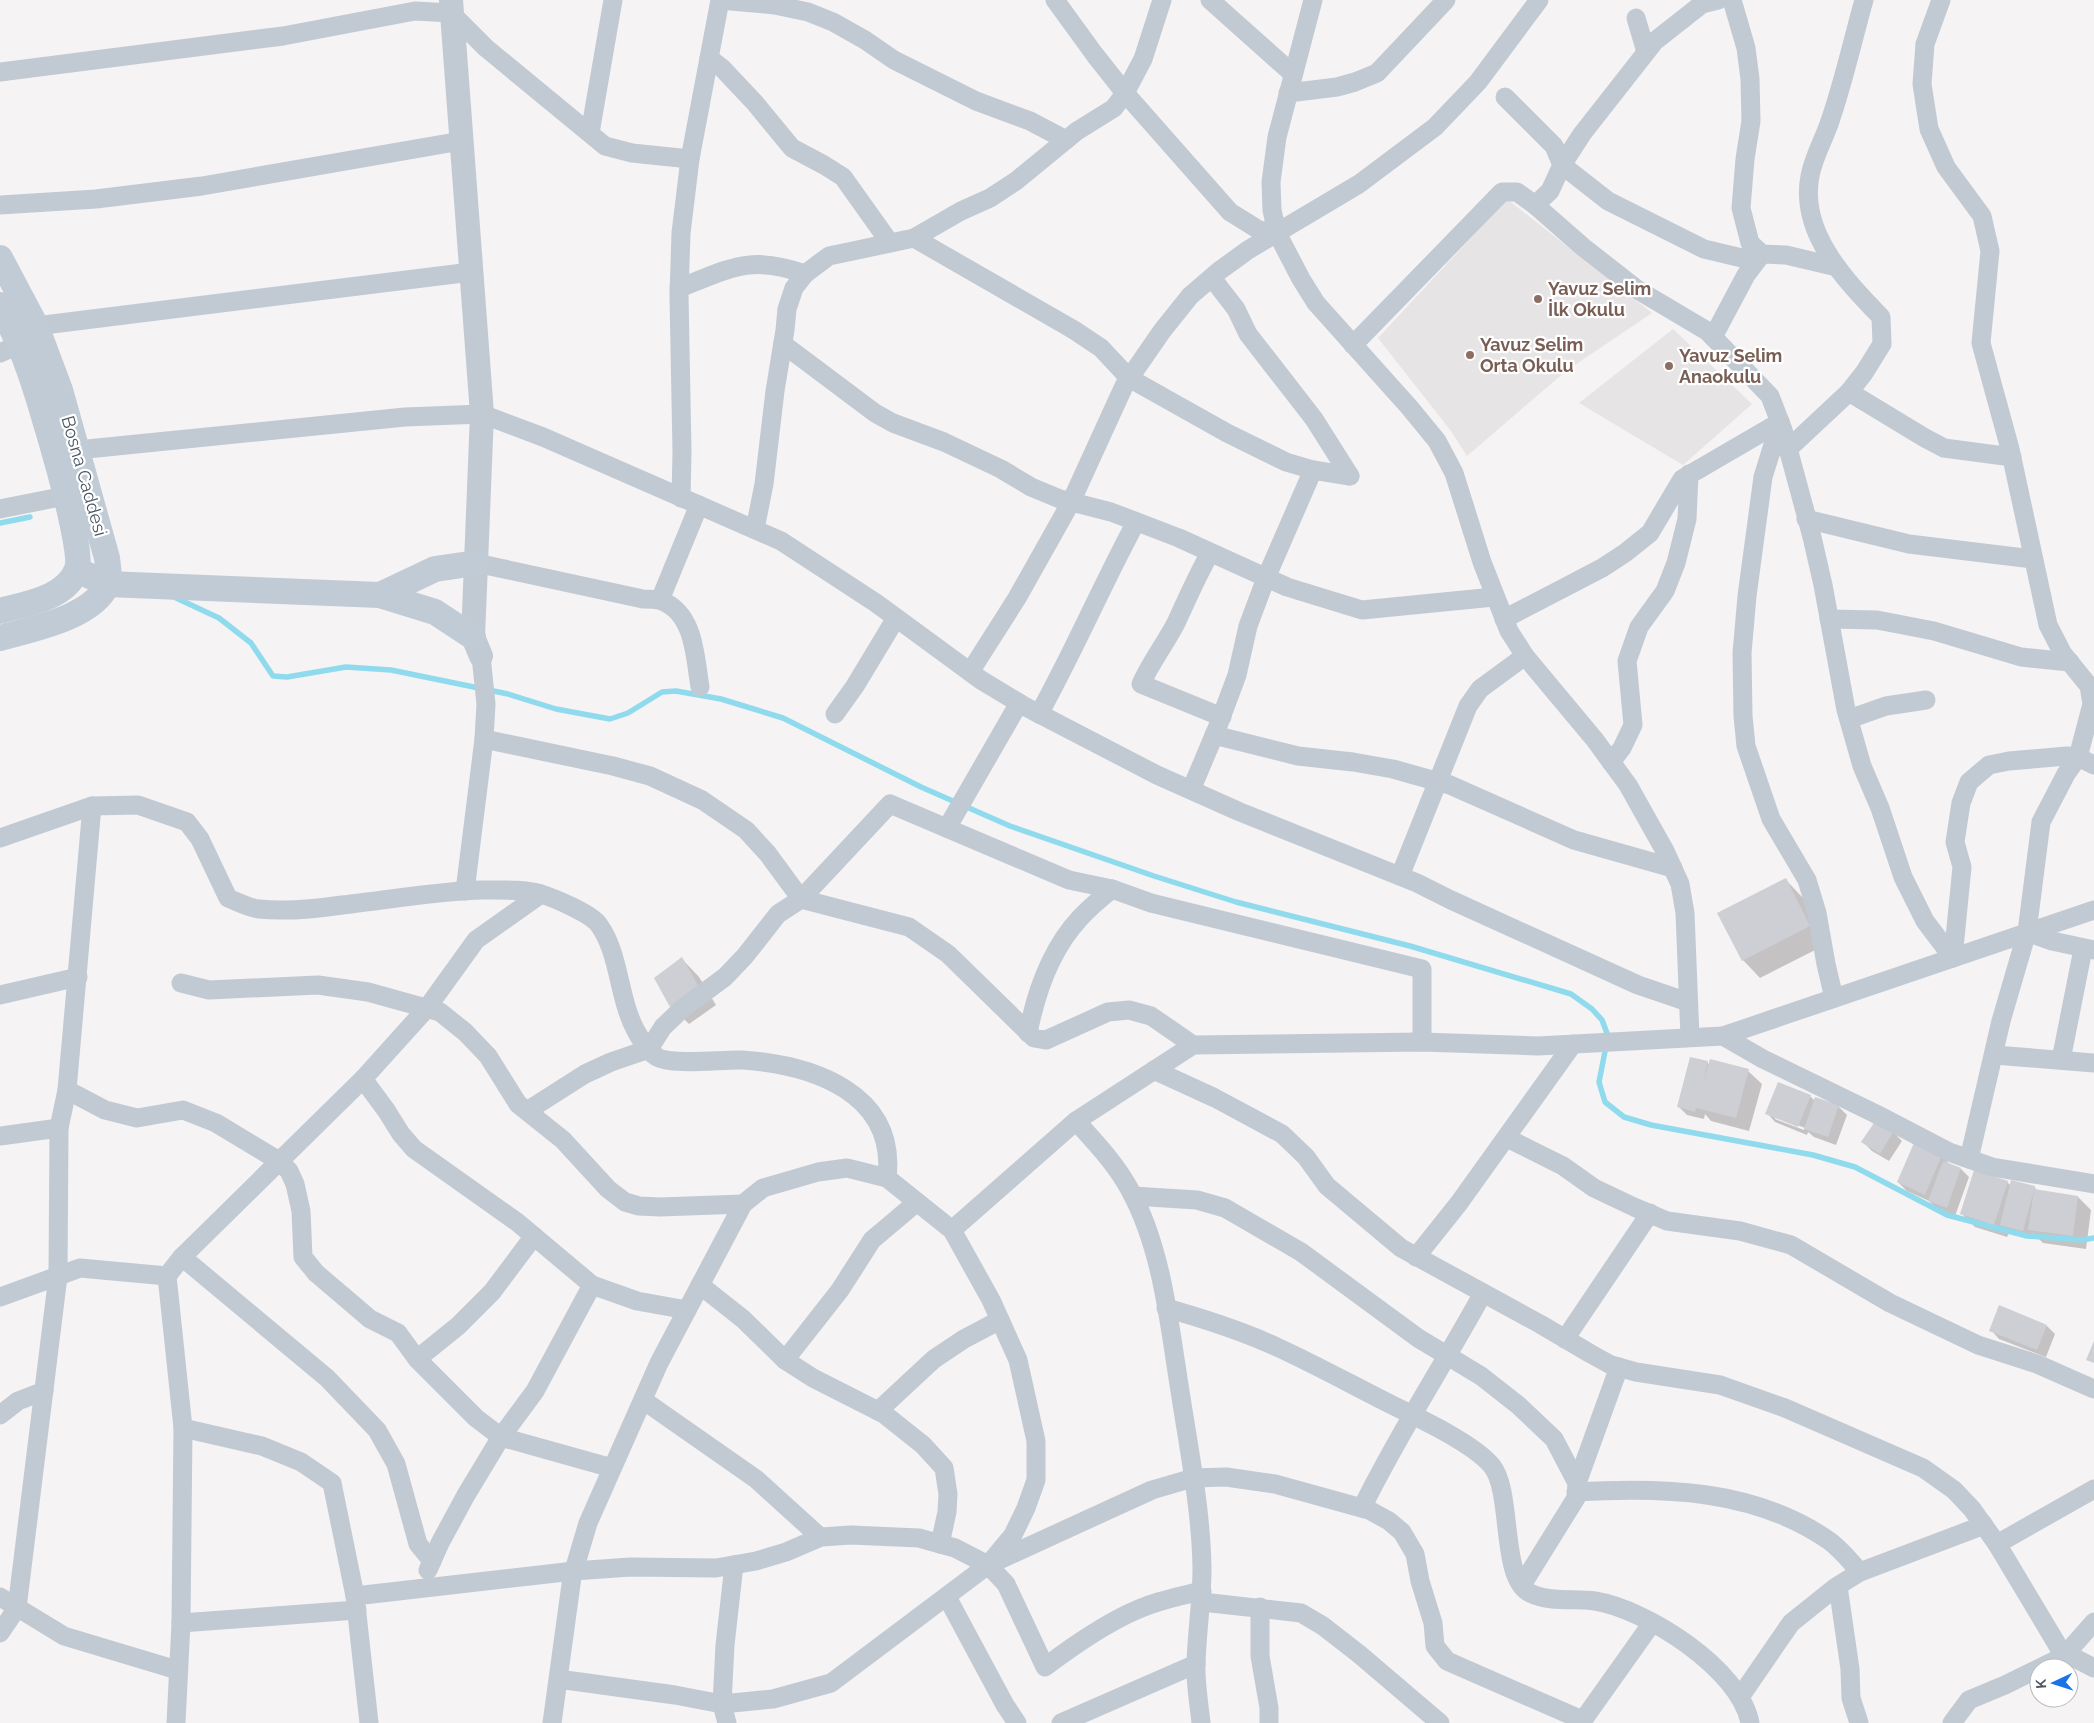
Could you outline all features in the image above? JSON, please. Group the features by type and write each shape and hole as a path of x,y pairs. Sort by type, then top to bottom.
{"main road":[{"name":"Bosna Caddesi","path":"0,258 19,341 42,411 78,547 79,561 77,570"},
{"name":"Bosna Caddesi","path":"0,305 19,341 60,390 108,558 109,573 107,584"},
{"path":"380,595 435,569 476,563"},
{"path":"0,611 51,595 66,585 77,570 107,584 380,595 435,612 477,647"},
{"path":"0,638 61,620 79,612 92,604 107,584"}],"street":[{"path":"590,133 613,0"},
{"path":"681,498 679,288 681,234 690,159 720,0 775,5 816,15 865,40 903,64 976,101 1030,121 1066,140"},
{"path":"1055,0 1125,93 1230,212 1259,230 1277,232"},
{"path":"755,529 764,484 787,309 794,288 805,274 829,256 914,238 961,211 990,198 1016,181 1066,140 1114,108 1125,93 1143,59 1162,0"},
{"path":"1210,0 1293,74"},
{"path":"1312,0 1277,137 1271,182 1272,210 1277,232 1300,279 1316,303 1437,441 1454,473 1494,597 1504,619 1525,656 1595,740 1628,785 1673,868 1680,884 1685,913 1690,1036"},
{"path":"1288,94 1337,87 1376,73 1446,0"},
{"path":"970,672 1017,598 1071,502 1105,425 1129,378 1162,331 1190,296 1248,250 1359,184 1435,127 1478,82 1539,0"},
{"path":"1535,205 1550,190 1562,165 1582,134 1655,41 1702,4 1718,0"},
{"path":"1732,0 1732,7 1746,48 1750,79 1750,121 1741,208 1750,243 1762,254"},
{"path":"1787,450 1849,392 1882,344 1881,317 1844,278 1819,239 1809,206 1810,178 1814,160 1831,118 1864,0"},
{"path":"1941,0 1925,44 1922,84 1929,129 1946,168 1982,216 1990,251 1981,342 2012,457 2048,625 2063,654 2089,686 2092,704 2086,761"},
{"path":"451,6 486,48 605,146 632,153 690,159"},
{"path":"0,72 283,36 451,6"},
{"path":"451,6 482,414 476,563 477,647 486,704 484,739 465,890"},
{"path":"1636,18 1646,52"},
{"path":"709,58 722,68 755,103 792,148 842,177 890,243"},
{"path":"1505,96 1554,146 1562,165 1608,201 1704,249 1742,258 1762,254 1786,255 1837,267"},
{"path":"0,206 96,199 202,186 461,141"},
{"path":"1353,345 1502,192 1517,192 1535,205 1582,247 1638,290 1707,331 1713,337 1770,396 1780,422 1806,519 1830,619 1848,719 1862,766 1880,808 1903,877 1925,921 1953,958"},
{"path":"914,238 1074,330 1101,348 1129,378 1227,434 1286,462 1313,470 1350,476 1314,419 1248,334 1236,309 1212,278"},
{"path":"1713,337 1746,275 1762,254"},
{"path":"679,288 738,266 759,263 784,266 805,274"},
{"path":"19,341 471,272"},
{"path":"783,344 875,413 893,423 944,442 1001,469 1031,488 1071,502 1092,506 1136,522 1287,587 1362,610 1494,597"},
{"path":"1849,392 1924,438 1944,448 2012,457"},
{"path":"77,450 405,417 482,414 543,437 781,541 896,618 970,672 1019,703 1157,775 1240,812 1400,876 1638,985 1688,1002"},
{"path":"1504,619 1602,568 1650,533 1682,479 1780,422"},
{"path":"1780,422 1763,477 1747,596 1742,654 1743,716 1746,746 1771,819 1807,880 1817,913 1834,998"},
{"path":"1191,790 1222,717 1236,675 1248,626 1266,578 1313,470"},
{"path":"1611,762 1622,748 1633,725 1627,661 1639,627 1665,591 1676,563 1687,519 1689,474"},
{"path":"0,509 65,496"},
{"path":"660,600 699,505"},
{"path":"1806,519 1909,544 2033,559"},
{"path":"1039,714 1065,667 1089,613 1136,522"},
{"path":"1210,553 1190,589 1175,624 1141,684 1222,717"},
{"path":"476,563 643,599 660,600 672,606 690,630 700,687"},
{"path":"835,714 855,686 896,618"},
{"path":"1830,619 1876,620 1934,631 2021,657 2070,662"},
{"path":"1400,876 1468,706 1480,689 1525,656"},
{"path":"1848,719 1886,706 1926,700"},
{"path":"950,822 1019,703"},
{"path":"1214,735 1298,756 1393,769 1450,785 1574,840 1673,868"},
{"path":"484,739 613,766 650,776 702,800 746,830 768,854 801,899 908,928 948,954 1034,1038 1046,1040 1108,1012 1129,1010 1151,1016 1193,1046"},
{"path":"1953,958 1962,867 1955,842 1961,803 1969,782 1989,764 2048,758 2086,761"},
{"path":"1969,1159 2001,1021 2027,932 2041,822 2066,774 2086,761"},
{"path":"527,1110 586,1074 611,1062 649,1049 663,1026 683,1008 725,977 745,956 778,914 801,899 890,804 950,822 1068,880 1112,889 1151,903 1422,968 1422,1042"},
{"path":"0,838 92,806 138,805 187,822 200,839 228,898 258,909 308,910 465,890 511,890 541,894 572,906 598,923 610,944 630,1019 643,1043 658,1058 678,1061 742,1060 790,1066 836,1083 871,1110 885,1135 889,1161 887,1178"},
{"path":"0,1633 17,1608 58,1276 59,1128 68,1090 92,806"},
{"path":"1028,1033 1034,1002 1060,946 1080,918 1112,889"},
{"path":"176,1723 181,1623 183,1428 167,1276 182,1257 363,1079 428,1008 476,940 541,894"},
{"path":"952,1230 1076,1121 1193,1046 1422,1042 1538,1046 1690,1036 1722,1036 2094,910"},
{"path":"2027,932 2089,950 2061,1060"},
{"path":"0,995 78,977"},
{"path":"181,983 209,990 318,985 368,992 440,1012 465,1032 488,1056 518,1104 563,1140 608,1189 625,1202 639,1206 660,1207 743,1204"},
{"path":"1722,1036 1763,1059 1949,1152 1992,1167 2094,1184"},
{"path":"1416,1257 1506,1138 1572,1044"},
{"path":"1994,1055 2094,1063"},
{"path":"1154,1070 1215,1098 1282,1134 1306,1157 1327,1186 1401,1248 1591,1354 1619,1367 1636,1372 1720,1386 1802,1415 1923,1468 1954,1490 1972,1509 1997,1544 2064,1656"},
{"path":"363,1079 386,1110 400,1134 414,1149 534,1236 592,1285 636,1301 687,1310"},
{"path":"68,1090 105,1110 137,1118 183,1110 216,1123 279,1161 289,1171 295,1184 301,1211 303,1257 316,1274 370,1319 398,1333 417,1359 476,1418 501,1437 612,1468"},
{"path":"1076,1121 1108,1155 1133,1196 1156,1260 1166,1308 1193,1478 1202,1565 1202,1596 1196,1664 1201,1723"},
{"path":"0,1136 59,1128"},
{"path":"1506,1138 1564,1166 1594,1188 1667,1220 1740,1231 1791,1245 1890,1303 1978,1345 2036,1364 2094,1389"},
{"path":"552,1723 558,1679 574,1571 588,1524 659,1362 743,1204 763,1188 818,1172 847,1168 887,1178 952,1230 991,1300 1018,1360 1036,1440 1036,1480 1013,1535 988,1565 830,1683 773,1698 722,1704 676,1695 558,1679"},
{"path":"1133,1196 1197,1200 1225,1208 1301,1252 1418,1338 1481,1376 1541,1426 1554,1439 1577,1487"},
{"path":"785,1360 840,1290 872,1240 917,1202"},
{"path":"1565,1339 1650,1213"},
{"path":"417,1359 458,1326 492,1292 534,1236"},
{"path":"182,1257 327,1378 377,1430 396,1464 418,1544 432,1561"},
{"path":"0,1297 80,1268 167,1276"},
{"path":"421,1588 440,1543 466,1495 501,1437 535,1391 592,1285"},
{"path":"700,1285 743,1319 785,1360 813,1378 878,1411 923,1445 944,1468 948,1494 947,1512 940,1544"},
{"path":"1362,1508 1386,1457 1448,1356 1482,1294"},
{"path":"1166,1308 1226,1326 1279,1348 1412,1415 1484,1456 1494,1468 1504,1496 1510,1552 1517,1578 1528,1593 1558,1600 1595,1601 1628,1611 1663,1628 1701,1654 1722,1673 1740,1697 1750,1723"},
{"path":"878,1411 934,1360 964,1339 1000,1320"},
{"path":"1522,1585 1576,1498 1577,1487 1619,1367"},
{"path":"0,1415 18,1401 44,1390"},
{"path":"643,1400 756,1479 820,1537"},
{"path":"183,1428 262,1446 301,1462 332,1483 356,1603 369,1723"},
{"path":"988,1565 1152,1490 1193,1478 1226,1477 1275,1484 1362,1508 1389,1521 1402,1532 1415,1554 1420,1581 1433,1623 1435,1646 1447,1661 1581,1722 1652,1623"},
{"path":"1577,1487 1697,1494 1731,1498 1759,1505 1797,1521 1829,1540 1860,1572"},
{"path":"1997,1544 2094,1489"},
{"path":"1740,1697 1791,1623 1838,1586 1860,1572 1984,1526"},
{"path":"181,1623 356,1603 421,1588 574,1571 630,1567 716,1568 786,1552 820,1537 851,1535 919,1538 955,1548 988,1565 1006,1584 1045,1667 1068,1649 1112,1623 1148,1605 1202,1596 1302,1613 1323,1626 1440,1723"},
{"path":"727,1723 722,1704 725,1645 734,1565"},
{"path":"1838,1586 1850,1669 1851,1698 1859,1723"},
{"path":"0,1597 64,1636 178,1670"},
{"path":"947,1597 1005,1705 1017,1723"},
{"path":"1260,1607 1260,1656 1269,1723"},
{"path":"1956,1722 1969,1700 2005,1685 2064,1656 2094,1622"},
{"path":"2064,1656 2073,1657 2094,1668"},
{"path":"1060,1723 1196,1664"}],"shaded area":[{"path":"1507,199 1652,313 1566,371 1467,456 1451,431 1378,338"},
{"name":"Yavuz Selim Anaokulu","path":"1673,329 1752,404 1683,465 1579,403"}],"building":[{"path":"1786,878 1810,926 1742,961 1717,913"},
{"path":"682,957 699,987 670,1007 654,978"},
{"path":"1690,1057 1708,1061 1703,1083 1710,1059 1749,1069 1736,1118 1696,1108 1695,1112 1677,1107"},
{"path":"1778,1082 1811,1095 1798,1127 1765,1114"},
{"path":"1815,1097 1839,1105 1828,1137 1804,1129"},
{"path":"1876,1120 1894,1131 1880,1154 1861,1142"},
{"path":"1914,1143 1942,1155 1925,1195 1897,1182"},
{"path":"1943,1161 1961,1168 1947,1208 1928,1201"},
{"path":"1974,1170 2008,1181 1994,1225 1960,1214"},
{"path":"2011,1180 2035,1186 2023,1231 2000,1225"},
{"path":"2034,1189 2078,1196 2073,1236 2028,1230"},
{"path":"1999,1305 2047,1325 2037,1350 1989,1331"},
{"path":"2094,1341 2094,1363 2086,1360"}],"waterway":[{"path":"0,523 30,517"},
{"path":"174,597 219,618 251,643 273,676 287,677 346,667 391,670 508,694 556,709 610,719 628,713 662,692 676,691 721,699 783,718 921,787 1010,826 1236,902 1410,946 1571,994 1592,1009 1602,1020 1608,1036 1599,1082 1605,1102 1624,1117 1651,1125 1813,1155 1855,1167 1947,1215 2027,1236 2082,1240 2094,1238"}],"place":[{"name":"Yavuz Selim İlk Okulu","path":"1538,299"},
{"name":"Yavuz Selim Orta Okulu","path":"1470,355"},
{"name":"Yavuz Selim Anaokulu","path":"1669,366"}]}
